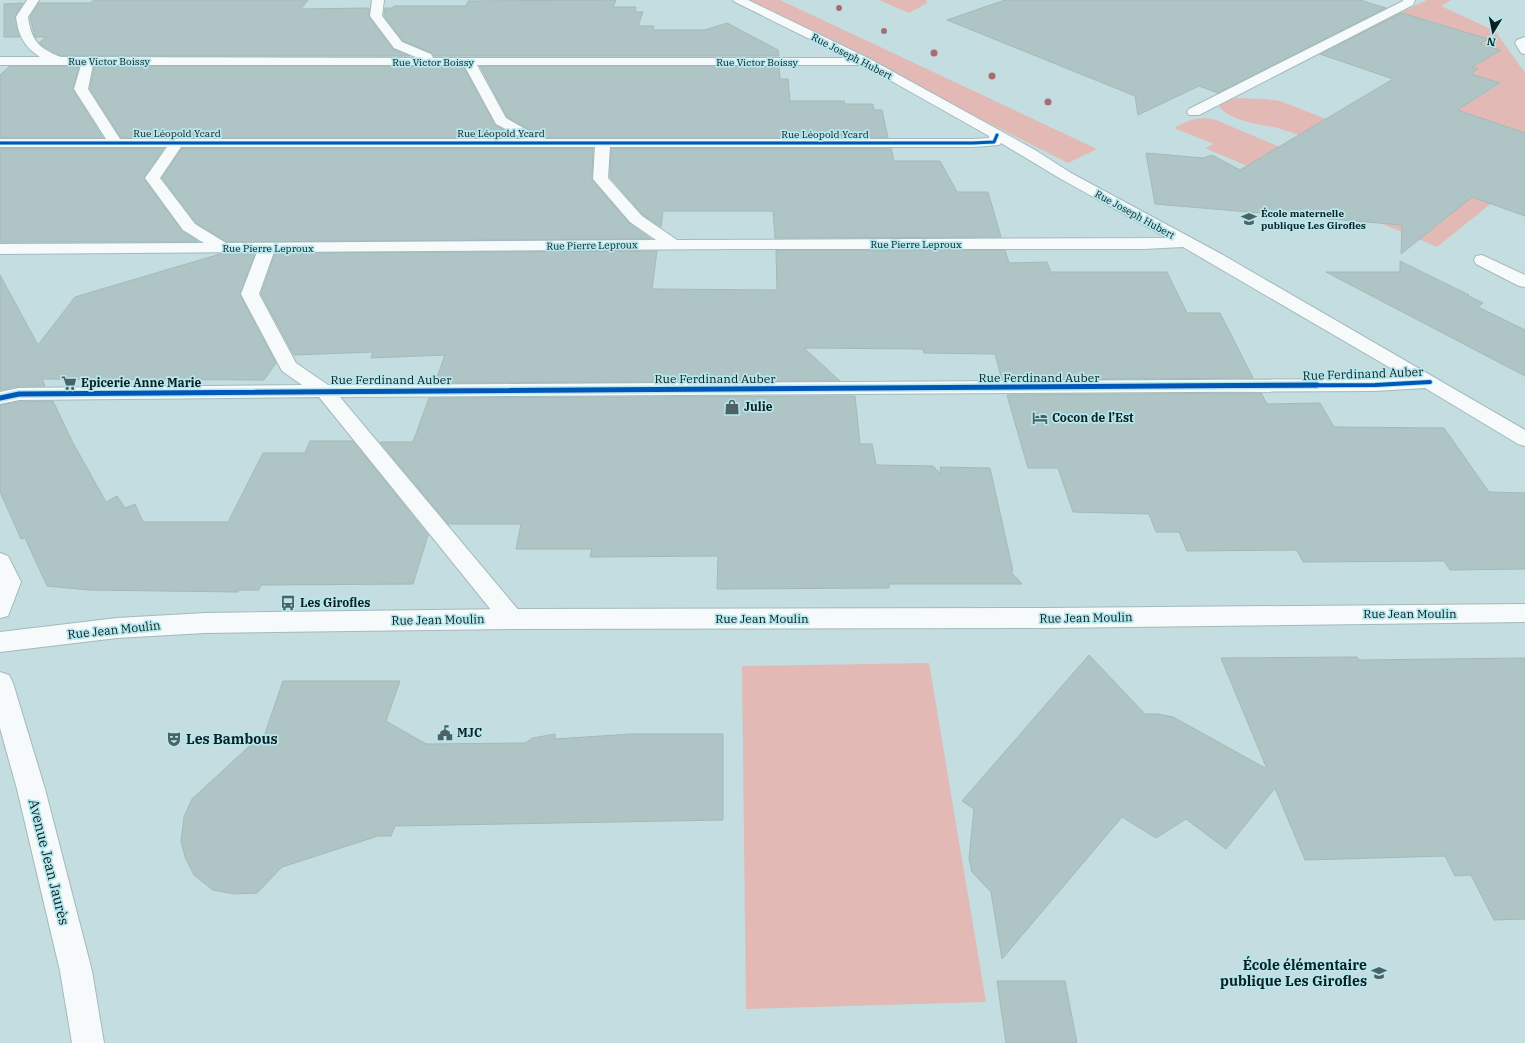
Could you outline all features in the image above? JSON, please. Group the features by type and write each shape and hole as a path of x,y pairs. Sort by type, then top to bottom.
{"street":[{"path":"33,0 22,17 24,31 32,46 46,56 60,61"},
{"path":"378,0 376,16 398,45 438,62"},
{"name":"Rue Joseph Hubert","path":"740,0 866,62 997,135 1217,259 1525,438"},
{"path":"1194,112 1409,3 1409,0"},
{"path":"1525,40 1521,44 1525,50"},
{"name":"Rue Victor Boissy","path":"0,61 866,62"},
{"path":"88,61 81,89 115,142"},
{"path":"469,62 501,121 520,132 547,142"},
{"name":"Rue Léopold Ycard","path":"0,143 980,143 994,142 997,135"},
{"path":"178,142 152,178 189,227 224,248"},
{"path":"603,142 600,179 636,219 673,244"},
{"name":"Rue Pierre Leproux","path":"0,249 673,244 1144,244 1185,242"},
{"path":"267,248 250,294 289,367 324,391 512,619"},
{"path":"1482,260 1525,282"},
{"name":"Rue Ferdinand Auber","path":"0,398 19,394 1367,386 1430,382"},
{"path":"0,562 9,582 0,610"},
{"name":"Rue Jean Moulin","path":"0,642 117,628 205,623 512,619 1046,618 1525,613"},
{"name":"Avenue Jean Jaurès","path":"0,683 31,788 76,971 88,1043"}],"shaded area":[{"path":"745,0 780,0 1097,149 1068,163"},
{"path":"879,0 926,0 927,3 909,13"},
{"path":"1427,0 1451,0 1441,6 1495,31 1525,73 1525,176 1437,247 1205,148 1214,144 1174,128 1185,122 1199,118 1216,120 1280,147 1299,135 1278,128 1247,122 1226,113 1220,108 1220,104 1232,98 1280,101 1326,119 1503,126 1425,99 1435,94 1467,104 1500,84 1471,74 1478,70 1472,67 1500,51 1479,44 1487,39 1424,19 1379,42 1356,35"},
{"path":"929,663 986,1002 746,1009 742,666"}],"building":[{"path":"94,0 308,0 301,9 369,8 369,17 393,49 410,56 61,56 39,43 46,37 35,37 30,17 39,3 90,3"},
{"path":"616,0 613,7 636,7 635,12 643,12 638,26 654,26 653,30 705,30 727,23 778,50 779,56 434,56 432,53 403,41 384,16 385,8 392,8 394,6 466,6 468,1"},
{"path":"1005,0 1360,0 1386,8 1218,93 1199,86 1138,115 1135,96 947,20"},
{"path":"23,3 15,17 20,37 4,37 4,4"},
{"path":"1402,13 1488,39 1479,44 1501,50 1472,67 1478,69 1471,74 1500,83 1457,110 1525,133 1525,216 1472,197 1401,254 1402,225 1155,204 1146,153 1203,158 1212,155 1240,170 1393,79 1320,54"},
{"path":"10,66 79,66 73,90 103,138 0,138 0,75"},
{"path":"94,66 463,66 495,125 519,138 121,138 90,89"},
{"path":"480,66 779,66 780,79 788,79 790,101 844,101 845,104 873,104 874,110 882,110 888,138 546,138 544,135 526,128 507,117"},
{"path":"0,148 164,148 144,179 182,231 199,242 0,242"},
{"path":"182,148 593,148 592,180 629,223 651,239 226,242 196,223 162,178"},
{"path":"611,148 891,148 894,161 940,161 957,192 988,192 1001,237 775,238 773,211 663,211 661,227 643,215 610,177"},
{"path":"776,250 1005,250 1009,263 1047,262 1051,272 1167,272 1187,313 1220,313 1253,378 1002,380 995,354 924,353 923,349 804,348 840,381 435,383 445,355 371,358 373,352 294,355 261,294 275,253 657,251 652,289 777,290"},
{"path":"220,254 255,254 240,295 276,363 264,380 42,379 45,386 19,386 0,390 0,275 38,345 75,297"},
{"path":"1400,261 1469,295 1467,295 1483,303 1478,307 1525,330 1525,376 1326,272 1400,272"},
{"path":"1261,393 1267,404 1320,403 1334,427 1444,428 1489,492 1525,493 1525,569 1450,570 1444,561 1303,562 1297,550 1187,551 1179,532 1156,532 1149,514 1073,512 1058,468 1028,468 1007,395"},
{"path":"855,396 860,444 872,444 876,465 933,466 941,474 940,467 990,468 1013,571 1010,571 1022,584 889,584 889,588 717,589 718,556 590,557 592,549 516,549 521,524 448,524 380,442 413,442 429,398"},
{"path":"53,401 72,441 106,502 117,496 125,508 135,504 143,522 228,522 263,453 305,453 310,441 353,441 428,535 413,584 261,585 259,590 239,590 238,592 90,590 47,586 25,538 21,539 0,492 0,405 19,402"},
{"path":"1089,655 1145,714 1158,714 1173,717 1267,769 1221,658 1357,657 1359,660 1525,658 1525,919 1494,920 1471,875 1455,876 1445,856 1305,860 1275,788 1226,849 1186,819 1156,838 1122,817 1002,959 991,892 972,872 969,859 974,809 962,801"},
{"path":"283,681 400,681 386,721 426,744 525,743 533,738 555,734 555,739 631,734 723,734 723,820 395,826 391,836 378,836 282,867 257,893 235,894 213,890 194,875 185,857 181,841 184,817 192,799 257,739 262,742"},
{"path":"997,981 1065,981 1077,1043 1006,1043"}],"cycle path":[{"path":"0,143 973,143 994,142 997,135"},
{"path":"0,398 19,394 1375,385 1430,382"}],"place":[{"name":"École maternelle publique Les Girofles","path":"1249,219"},
{"name":"Epicerie Anne Marie","path":"69,383"},
{"name":"Julie","path":"732,407"},
{"name":"Cocon de l’Est","path":"1040,418"},
{"name":"Les Girofles","path":"288,603"},
{"name":"MJC","path":"445,733"},
{"name":"Les Bambous","path":"174,739"},
{"name":"École élémentaire publique Les Girofles","path":"1379,973"}]}
